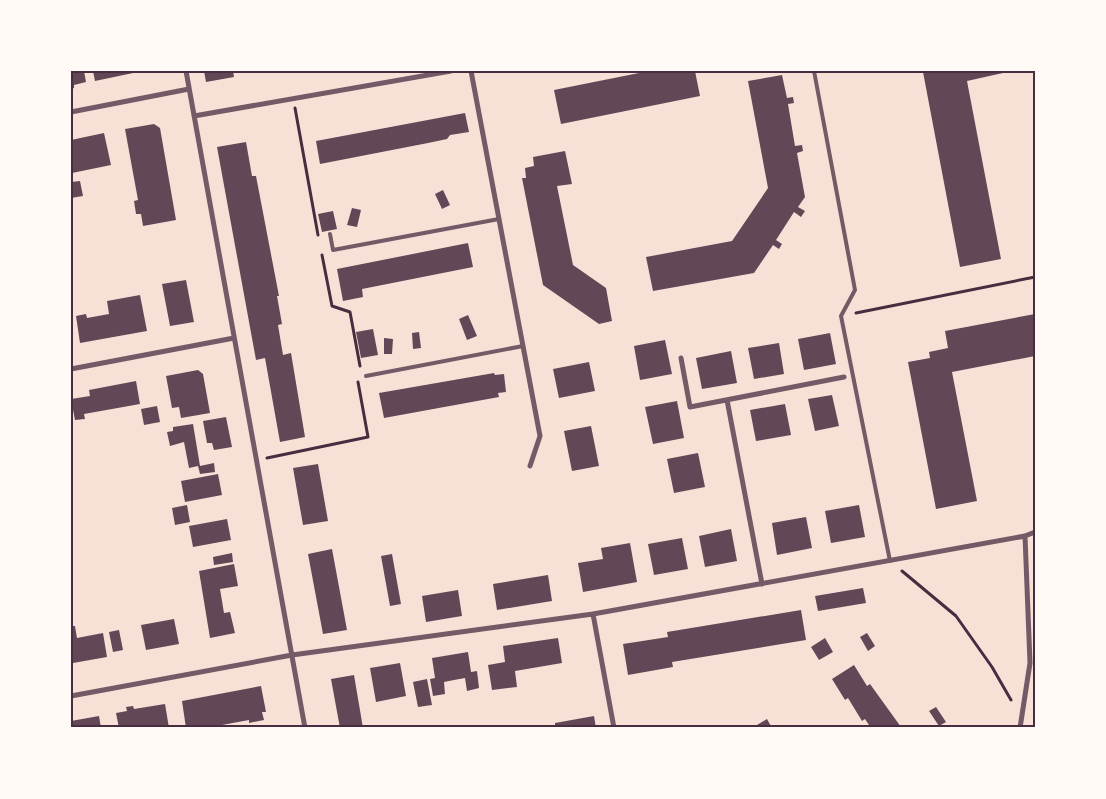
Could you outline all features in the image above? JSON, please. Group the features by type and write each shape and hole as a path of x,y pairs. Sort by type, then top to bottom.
{"street":[{"path":"186,71 305,728"},
{"path":"194,116 451,71"},
{"path":"471,71 540,436 530,466"},
{"path":"71,112 189,89"},
{"path":"71,369 234,338"},
{"path":"681,358 690,408 844,377"},
{"path":"727,400 762,584"},
{"path":"71,696 292,655 593,614 1025,536 1035,532"},
{"path":"1020,728 1030,663 1025,536"},
{"path":"593,614 614,728"}],"lane":[{"path":"814,71 855,290 841,316 890,560"},
{"path":"330,234 334,250 499,219"},
{"path":"364,376 523,346"}],"path":[{"path":"293,99 320,243"},
{"path":"256,460 368,437 357,384 364,376 350,312 332,306 322,252 334,250"},
{"path":"841,316 1035,277"},
{"path":"890,560 956,616 1010,693 1012,702"}],"building":[{"path":"71,71 84,71 86,82 74,85 74,88 71,89"},
{"path":"93,71 138,71 138,72 95,81"},
{"path":"204,71 233,71 234,77 206,82"},
{"path":"649,71 695,71 700,96 561,124 554,90"},
{"path":"1012,71 967,81 1001,259 960,267 923,72"},
{"path":"782,75 787,98 793,97 794,103 788,104 795,146 802,145 803,151 797,153 805,197 798,207 805,211 801,217 794,212 776,240 782,244 779,249 773,245 754,273 653,291 646,257 732,241 768,188 748,81"},
{"path":"465,113 469,132 450,135 447,139 320,164 316,141"},
{"path":"154,124 160,128 176,220 143,226 141,214 136,214 134,201 138,200 125,129"},
{"path":"104,133 111,165 72,173 71,140"},
{"path":"246,142 252,176 256,176 279,296 277,296 282,324 278,325 283,355 291,353 305,437 280,442 265,358 256,360 217,147"},
{"path":"565,151 572,184 557,186 573,265 606,288 612,321 599,324 543,285 522,178 526,178 525,168 534,166 533,157"},
{"path":"80,181 83,196 71,198 71,182"},
{"path":"443,190 450,205 442,209 435,194"},
{"path":"352,208 361,210 357,227 347,225"},
{"path":"333,211 337,229 322,232 318,214"},
{"path":"468,243 473,267 362,289 363,297 343,301 337,269"},
{"path":"186,280 194,322 170,326 162,284"},
{"path":"140,295 147,331 80,343 76,316 86,314 87,318 109,314 107,301"},
{"path":"1035,314 1035,356 952,372 977,501 936,509 908,362 930,358 929,352 948,348 945,331"},
{"path":"468,315 477,336 467,340 459,319"},
{"path":"373,329 378,355 361,358 356,332"},
{"path":"419,332 421,348 413,349 412,333"},
{"path":"830,333 836,364 804,370 798,339"},
{"path":"384,338 393,339 392,354 384,354"},
{"path":"665,340 672,374 640,380 634,346"},
{"path":"779,343 784,374 754,379 748,348"},
{"path":"731,351 737,383 702,389 696,358"},
{"path":"589,362 595,391 559,398 553,369"},
{"path":"198,370 203,374 210,413 181,418 179,407 172,408 166,376"},
{"path":"494,373 495,375 504,374 506,392 498,393 499,397 384,418 379,393"},
{"path":"136,381 140,404 84,414 85,419 75,420 71,399 90,396 89,390"},
{"path":"832,395 839,426 815,431 808,399"},
{"path":"677,401 684,438 653,444 645,407"},
{"path":"785,404 791,435 756,441 750,410"},
{"path":"157,406 160,422 144,425 141,409"},
{"path":"226,417 232,447 214,450 212,443 207,443 203,421"},
{"path":"193,424 200,466 214,463 215,472 200,474 198,466 189,468 184,442 170,446 167,432 173,431 173,427"},
{"path":"591,426 599,466 572,471 564,431"},
{"path":"698,453 705,487 674,493 667,459"},
{"path":"318,464 328,521 303,525 293,468"},
{"path":"218,474 222,495 185,502 181,481"},
{"path":"187,505 190,522 175,525 172,508"},
{"path":"859,505 865,537 831,543 825,511"},
{"path":"806,517 812,548 777,555 772,523"},
{"path":"227,519 231,540 193,547 189,526"},
{"path":"731,529 737,561 705,567 699,536"},
{"path":"682,538 688,569 654,575 648,544"},
{"path":"630,543 637,582 583,592 578,563 603,559 601,548"},
{"path":"332,549 347,630 323,634 308,554"},
{"path":"232,553 233,562 214,565 213,557"},
{"path":"392,554 401,604 390,606 381,556"},
{"path":"234,564 238,586 220,589 224,613 230,612 235,633 210,638 199,571"},
{"path":"548,575 552,601 497,610 493,584"},
{"path":"863,588 866,603 818,611 815,596"},
{"path":"458,590 462,616 426,622 422,596"},
{"path":"801,610 806,640 672,662 673,667 628,675 623,644 668,637 667,632"},
{"path":"174,619 179,644 146,650 141,625"},
{"path":"71,626 75,626 77,638 103,633 107,657 73,663"},
{"path":"119,630 123,650 113,652 109,632"},
{"path":"867,633 875,646 868,651 860,637"},
{"path":"558,638 562,663 515,671 517,687 492,690 488,665 505,662 503,646"},
{"path":"825,638 833,652 819,660 811,647"},
{"path":"468,652 471,672 477,671 479,688 467,691 465,678 444,682 445,694 433,696 430,679 435,678 432,658"},
{"path":"400,663 406,696 376,702 370,668"},
{"path":"854,665 867,686 870,684 901,727 904,725 906,728 871,728 865,719 862,721 848,698 845,700 832,679"},
{"path":"354,675 363,728 340,728 331,679"},
{"path":"427,679 432,705 418,707 413,682"},
{"path":"261,686 266,712 262,712 264,720 249,723 249,720 206,728 186,728 182,701"},
{"path":"165,704 169,728 119,728 116,713 127,711 126,707 133,706 134,709"},
{"path":"936,707 946,722 939,726 929,711"},
{"path":"99,716 101,728 71,728 71,721"},
{"path":"594,716 596,728 555,728 555,723"},
{"path":"767,719 772,728 752,728"}]}
